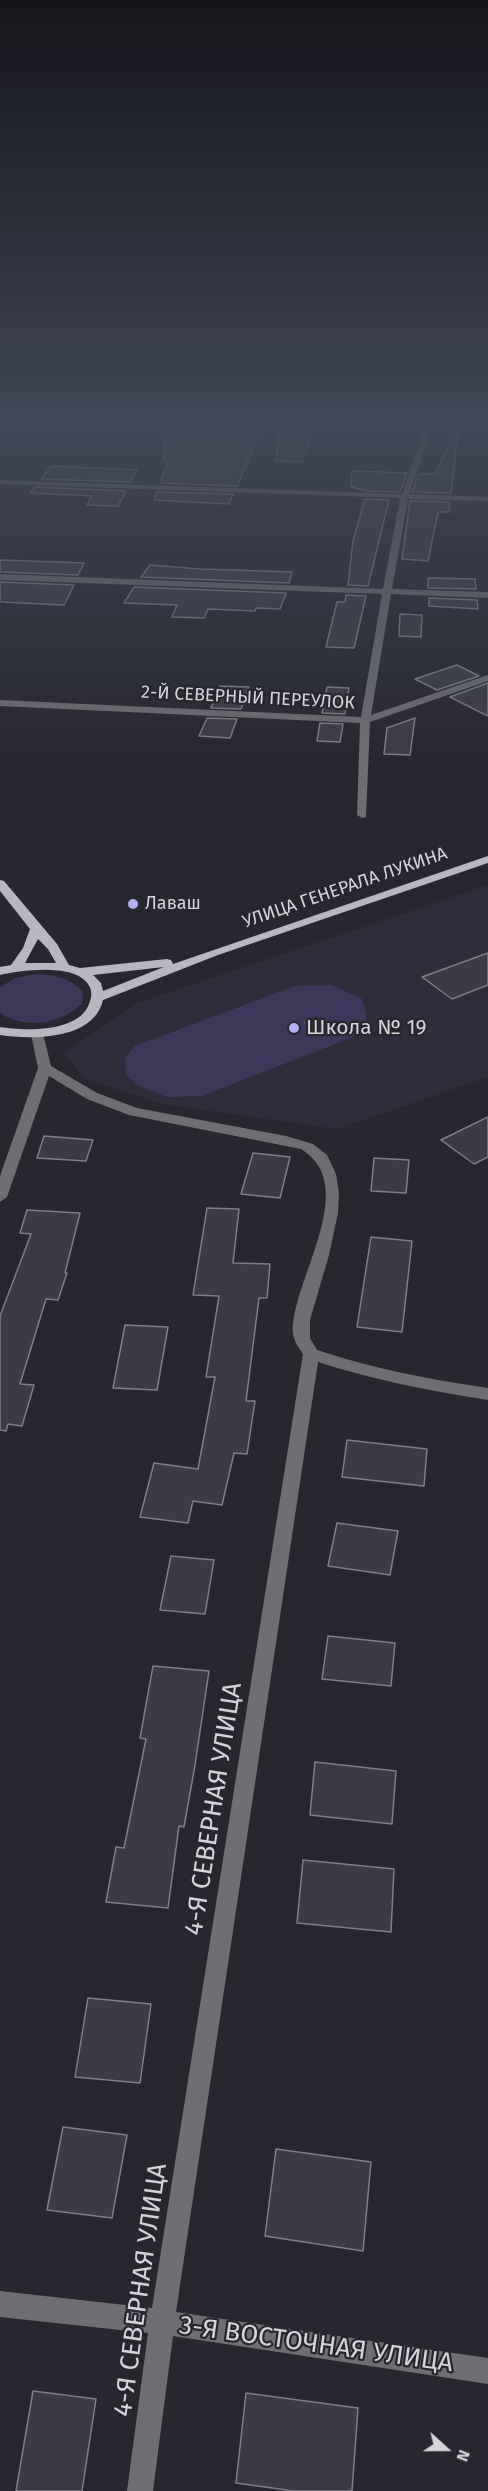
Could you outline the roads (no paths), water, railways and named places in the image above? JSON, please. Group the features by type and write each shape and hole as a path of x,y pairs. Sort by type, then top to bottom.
{"main road":[{"name":"УЛИЦА ГЕНЕРАЛА ЛУКИНА","path":"99,997 214,952 488,859"},
{"path":"0,883 36,929 54,947 64,967"},
{"path":"16,967 29,948 36,929"},
{"name":"УЛИЦА ГЕНЕРАЛА ЛУКИНА","path":"78,972 148,966 214,952"},
{"path":"0,972 40,964 64,967 78,972 93,983 99,997 90,1014 68,1028 37,1034 14,1034"}],"street":[{"path":"362,815 365,720 397,537"},
{"path":"0,576 488,595"},
{"name":"2-Й СЕВЕРНЫЙ ПЕРЕУЛОК","path":"0,703 365,720 488,678"},
{"path":"0,1033 14,1034"},
{"path":"0,1197 45,1068 37,1034"},
{"name":"4-Я СЕВЕРНАЯ УЛИЦА","path":"45,1068 92,1096 134,1112 286,1140 309,1147 327,1168 332,1202 324,1248 304,1311 302,1337 311,1354 162,2322 140,2491"},
{"path":"311,1354 399,1380 488,1394"},
{"name":"3-Я ВОСТОЧНАЯ УЛИЦА","path":"0,2304 162,2322 488,2371"}],"place":[{"name":"Лаваш","path":"133,904"},
{"name":"Школа № 19","path":"294,1028"}]}
